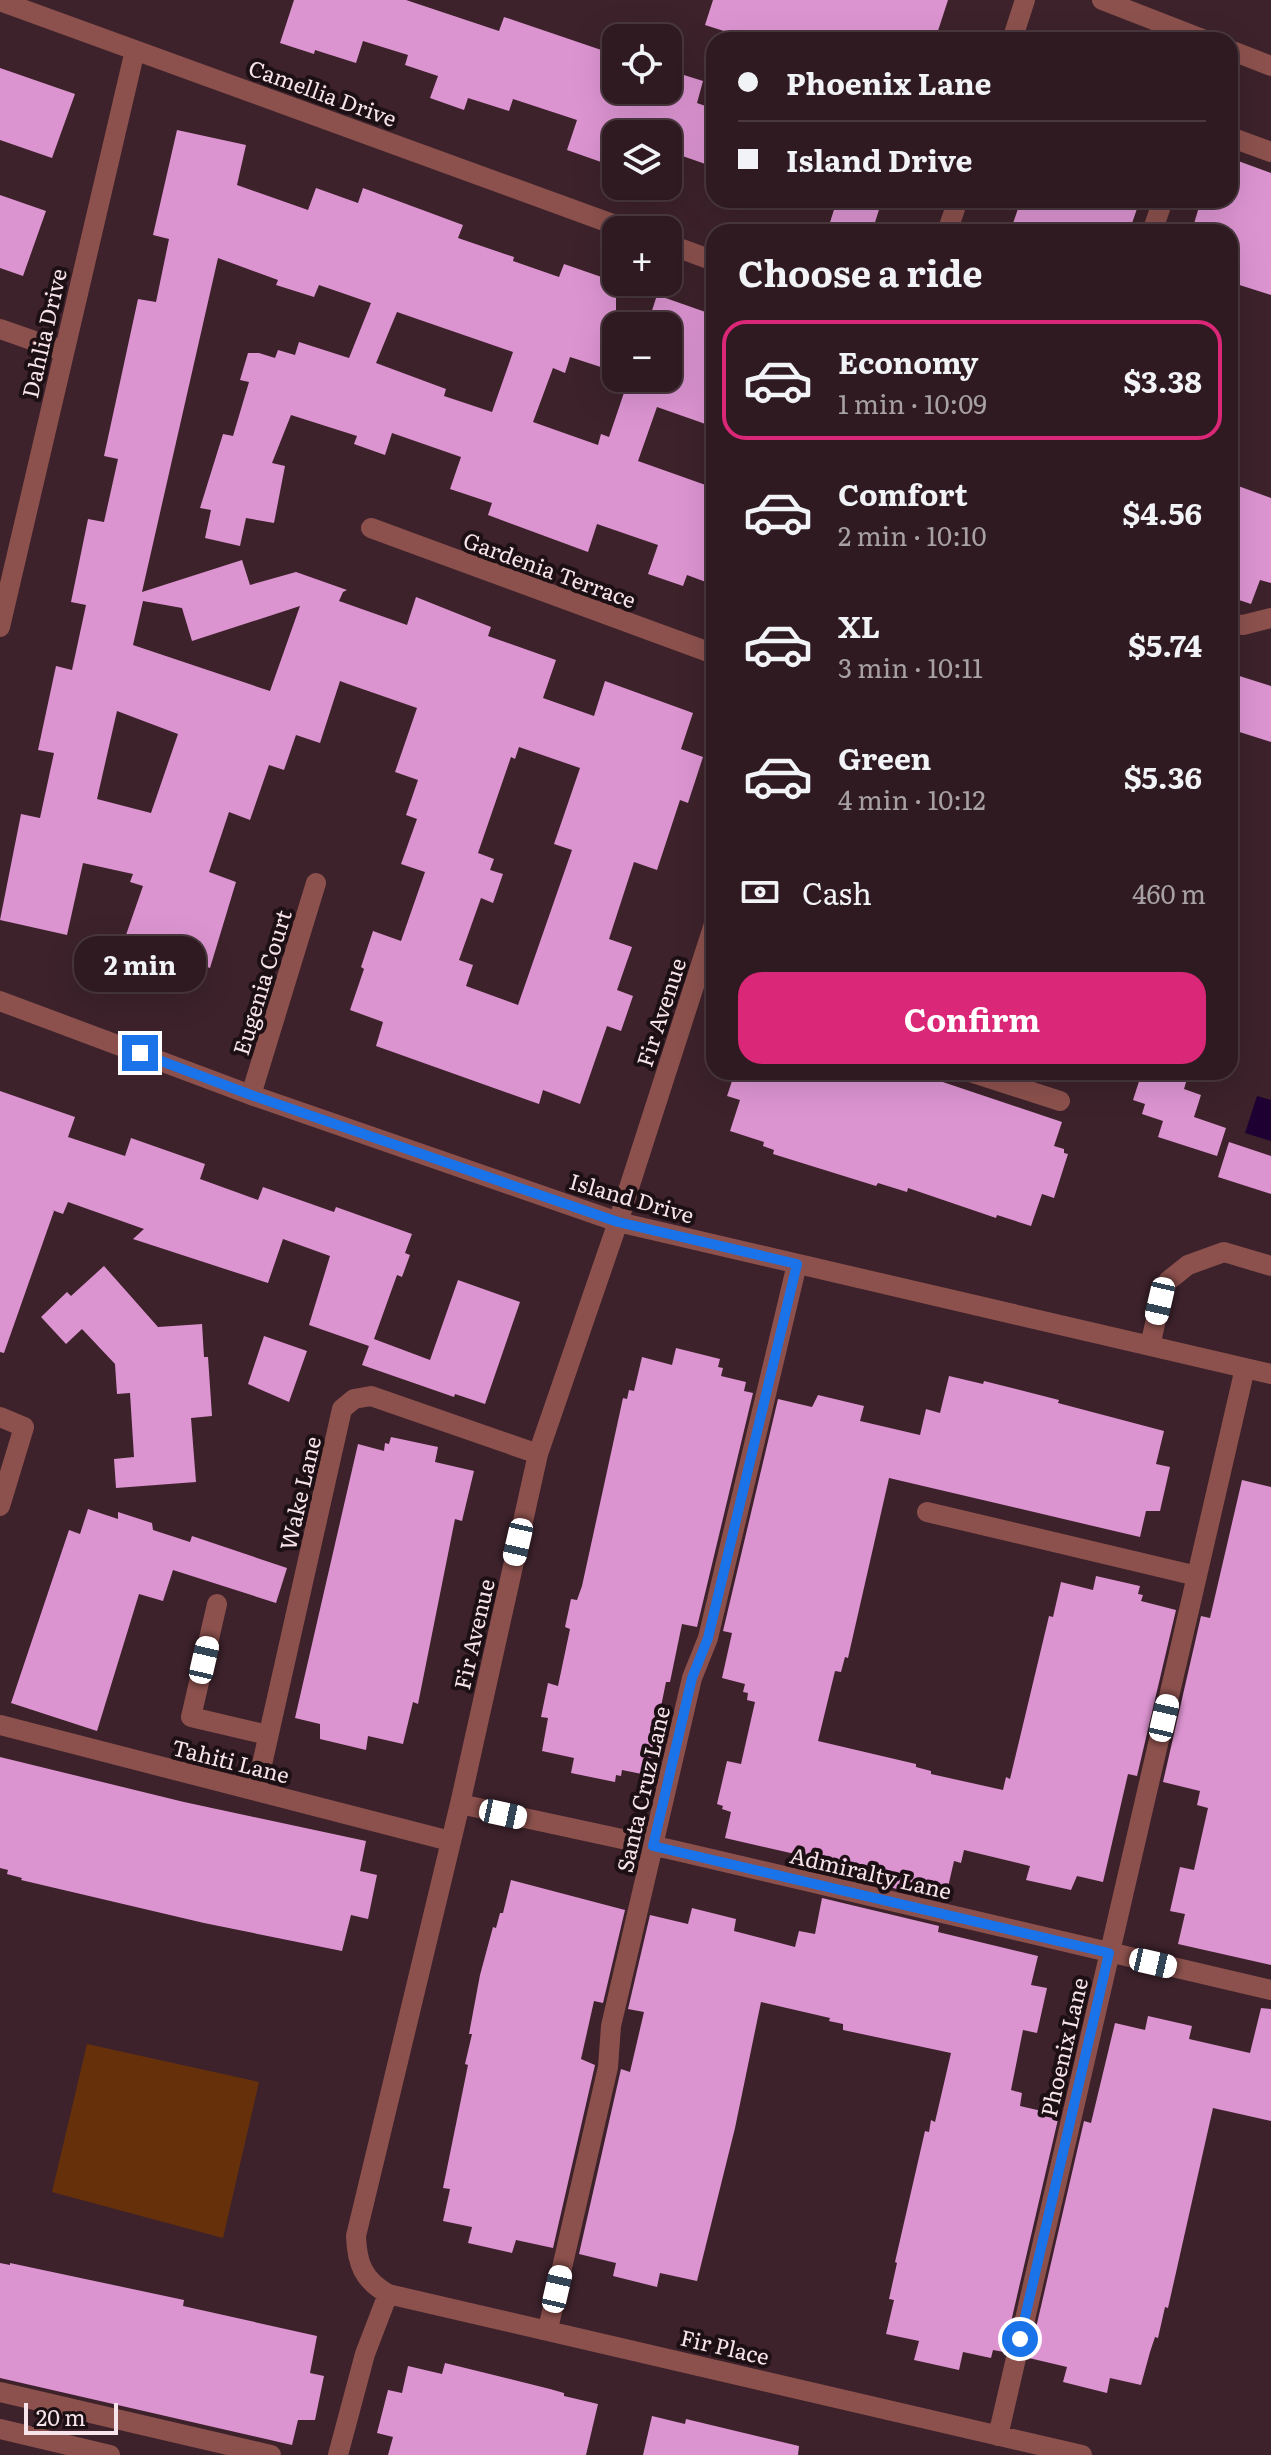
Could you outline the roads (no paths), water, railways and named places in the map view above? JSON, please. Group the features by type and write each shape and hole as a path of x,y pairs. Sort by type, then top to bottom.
{"street":[{"path":"1015,32 1025,0"},
{"path":"1102,0 1184,32"},
{"name":"Camellia Drive","path":"0,1 602,220"},
{"name":"Dahlia Drive","path":"0,627 135,50"},
{"path":"1238,53 1271,66"},
{"path":"1238,140 1271,152"},
{"path":"682,249 706,258"},
{"path":"0,329 63,351"},
{"name":"Gardenia Terrace","path":"371,528 706,651"},
{"path":"1238,625 1271,618"},
{"name":"Eugenia Court","path":"251,1095 316,883"},
{"name":"Fir Avenue","path":"363,2274 356,2257 356,2236 460,1804 538,1454 618,1222 706,948"},
{"path":"694,984 706,988"},
{"name":"Island Drive","path":"0,1001 251,1095 618,1222 1271,1374"},
{"path":"995,1080 1060,1101"},
{"path":"1150,1346 1162,1293 1168,1281 1188,1265 1224,1252 1271,1266"},
{"name":"Santa Cruz Lane","path":"548,2329 608,2067 611,2026 692,1678 708,1638 797,1264"},
{"name":"Phoenix Lane","path":"998,2436 1245,1368"},
{"name":"Wake Lane","path":"256,1791 342,1409 354,1399 371,1396 538,1454"},
{"path":"0,1417 24,1427 0,1506"},
{"path":"927,1512 1197,1576"},
{"path":"217,1604 191,1717 268,1735"},
{"name":"Tahiti Lane","path":"0,1725 450,1841"},
{"name":"Admiralty Lane","path":"460,1804 1271,1990"},
{"name":"Fir Place","path":"363,2274 374,2286 388,2294 1082,2455"},
{"path":"338,2455 365,2354 388,2294"},
{"path":"0,2392 271,2455"},
{"path":"0,2429 110,2455"}]}
